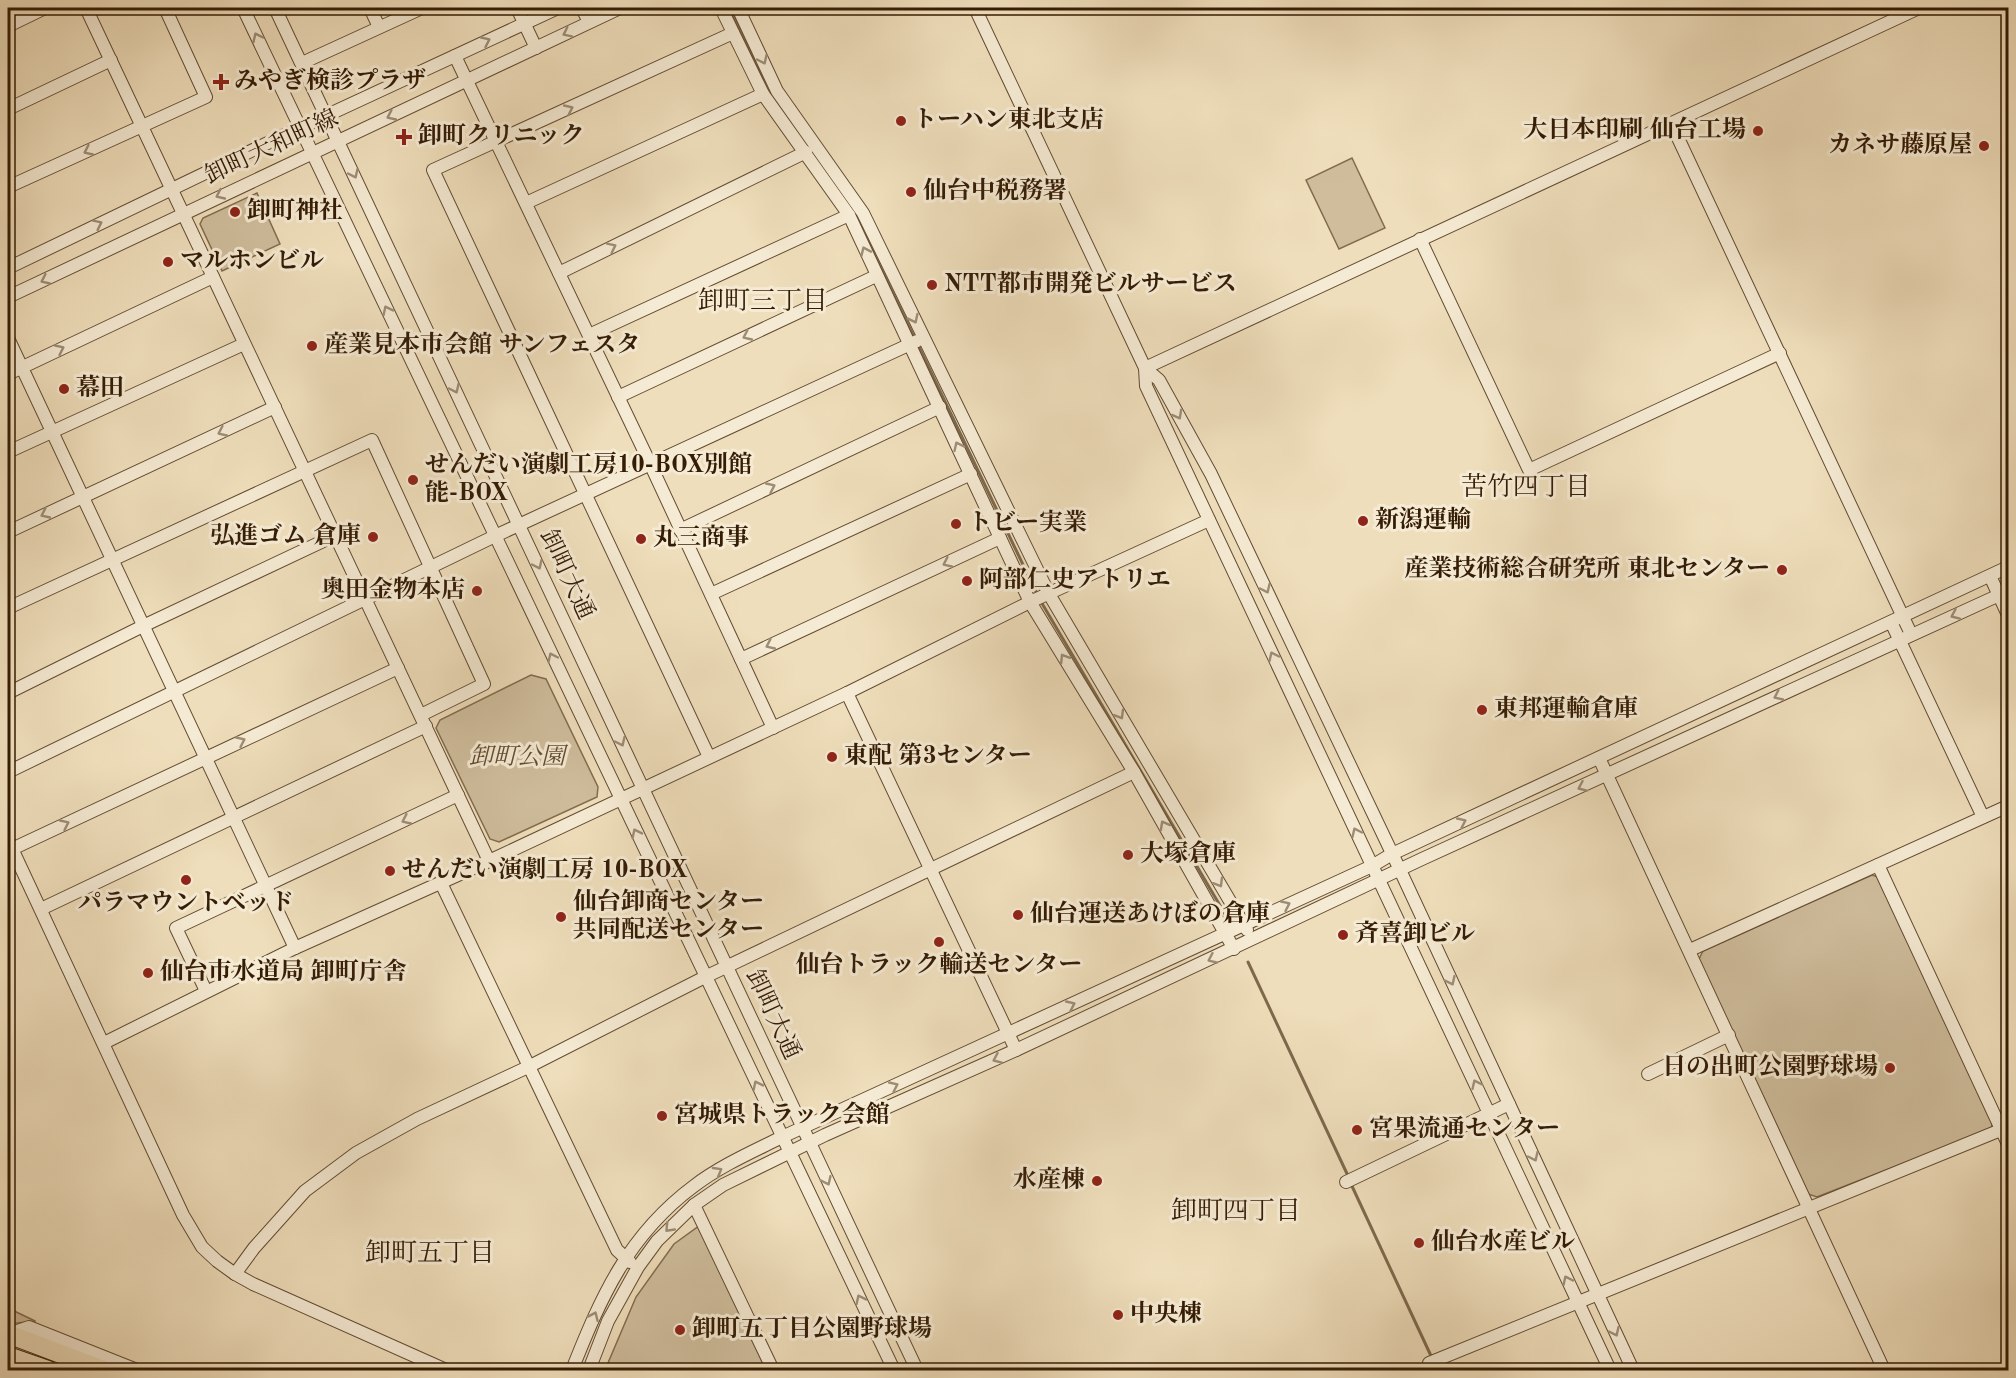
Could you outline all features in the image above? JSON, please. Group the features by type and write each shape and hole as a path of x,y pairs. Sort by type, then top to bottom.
{"highway":[{"path":"8,1334 103,1371"},
{"path":"8,1356 48,1371"}],"street":[{"path":"8,26 45,8"},
{"path":"86,8 489,861"},
{"path":"8,187 206,97 165,8"},
{"path":"243,8 894,1371"},
{"name":"卸町大通","path":"275,8 917,1371"},
{"path":"370,8 379,27"},
{"path":"302,63 422,8"},
{"path":"517,8 536,48"},
{"name":"卸町大和町線","path":"8,268 558,8"},
{"path":"582,8 589,22"},
{"name":"卸町大和町線","path":"8,297 620,8"},
{"path":"721,8 763,94 849,215 1000,538 1040,598 1252,940"},
{"path":"738,8 777,91 863,213 923,338 1040,598 1134,772 1234,949"},
{"path":"975,8 1144,368 1146,386 1610,1371"},
{"path":"1144,368 1919,8"},
{"path":"709,757 433,170 734,33"},
{"path":"455,56 650,464 772,728"},
{"path":"8,109 111,60"},
{"path":"526,203 763,94"},
{"path":"1671,123 1780,353 1897,619 1899,640 1983,817"},
{"path":"559,273 806,153"},
{"path":"589,335 849,215"},
{"path":"1420,240 1529,470 1780,353"},
{"path":"618,397 876,276"},
{"path":"8,374 213,277"},
{"path":"8,338 296,948"},
{"path":"8,772 175,693 365,597 923,338"},
{"path":"8,452 244,344"},
{"path":"1144,368 1158,380 1211,474 1400,870 1633,1371"},
{"path":"8,532 275,407"},
{"path":"680,530 940,407"},
{"path":"8,608 372,440 484,684 423,720 234,818 41,909"},
{"path":"711,594 971,474"},
{"path":"104,1043 296,948 489,861 847,693 1040,598 1209,520"},
{"path":"8,693 143,626 336,536"},
{"path":"741,659 1000,538"},
{"path":"572,1371 593,1318 624,1258 646,1231 694,1186 715,1172 782,1137 1372,866 1392,854 1897,619 1990,576 2007,572"},
{"path":"1990,576 2004,593 2008,615"},
{"path":"589,1371 608,1321 638,1267 657,1241 694,1205 723,1185 789,1152 1016,1050 1400,870 2004,593"},
{"path":"1897,619 1911,634"},
{"path":"398,668 10,845 201,1247 235,1274 253,1284 446,1371"},
{"path":"847,693 1016,1050"},
{"path":"1599,758 1884,1371"},
{"path":"235,1274 254,1248 305,1191 356,1153 417,1119 528,1067 705,977 1134,772"},
{"path":"207,991 176,928 458,795"},
{"path":"1689,950 2008,806"},
{"path":"1878,865 2005,1128 2008,1144"},
{"path":"441,883 617,1250 624,1258 638,1267"},
{"path":"1648,1074 1729,1035"},
{"path":"1351,1180 1509,1104"},
{"path":"1433,1361 2005,1128"},
{"path":"694,1205 773,1371"},
{"path":"8,1334 29,1327 137,1371"}],"green space":[{"path":"1352,158 1385,228 1339,249 1306,180"},
{"path":"257,193 280,244 222,271 200,224 203,218"},
{"name":"卸町公園","path":"531,675 546,679 598,787 597,797 499,842 490,839 436,728 440,720"},
{"path":"1872,875 1878,877 1993,1121 1991,1129 1817,1197 1808,1194 1699,959 1703,951"},
{"name":"卸町五丁目公園野球場","path":"699,1226 768,1370 605,1370 636,1297 674,1244"},
{"path":"8,1308 35,1321 34,1325 27,1322 8,1324"}],"waterway":[{"path":"730,8 768,91"},
{"path":"853,211 914,337"},
{"path":"917,343 1037,594"},
{"path":"1040,600 1225,914"},
{"path":"1248,962 1349,1178"},
{"path":"1351,1184 1432,1358"},
{"path":"1435,1364 1438,1370"}],"place":[{"name":"みやぎ検診プラザ","path":"221,82"},
{"name":"トーハン東北支店","path":"901,121"},
{"name":"大日本印刷 仙台工場","path":"1758,131"},
{"name":"卸町クリニック","path":"404,137"},
{"name":"カネサ藤原屋","path":"1984,146"},
{"name":"仙台中税務署","path":"911,192"},
{"name":"卸町神社","path":"235,212"},
{"name":"マルホンビル","path":"168,262"},
{"name":"NTT都市開発ビルサービス","path":"932,285"},
{"name":"産業見本市会館 サンフェスタ","path":"312,346"},
{"name":"幕田","path":"64,389"},
{"name":"せんだい演劇工房10-BOX別館 能-BOX","path":"413,480"},
{"name":"新潟運輸","path":"1363,521"},
{"name":"トビー実業","path":"956,524"},
{"name":"弘進ゴム 倉庫","path":"373,537"},
{"name":"丸三商事","path":"641,539"},
{"name":"産業技術総合研究所 東北センター","path":"1782,570"},
{"name":"阿部仁史アトリエ","path":"967,581"},
{"name":"奥田金物本店","path":"477,591"},
{"name":"東邦運輸倉庫","path":"1482,710"},
{"name":"東配 第3センター","path":"832,757"},
{"name":"大塚倉庫","path":"1128,855"},
{"name":"せんだい演劇工房 10-BOX","path":"390,871"},
{"name":"パラマウントベッド","path":"186,880"},
{"name":"仙台運送あけぼの倉庫","path":"1018,915"},
{"name":"仙台卸商センター 共同配送センター","path":"561,917"},
{"name":"斉喜卸ビル","path":"1343,935"},
{"name":"仙台トラック輸送センター","path":"939,942"},
{"name":"仙台市水道局 卸町庁舎","path":"148,973"},
{"name":"日の出町公園野球場","path":"1890,1068"},
{"name":"宮城県トラック会館","path":"662,1116"},
{"name":"宮果流通センター","path":"1357,1130"},
{"name":"水産棟","path":"1097,1181"},
{"name":"仙台水産ビル","path":"1419,1243"},
{"name":"中央棟","path":"1118,1315"},
{"name":"卸町五丁目公園野球場","path":"680,1330"}],"district":[{"name":"卸町三丁目","path":"763,302"},
{"name":"苦竹四丁目","path":"1526,488"},
{"name":"卸町四丁目","path":"1236,1212"},
{"name":"卸町五丁目","path":"430,1254"}]}
